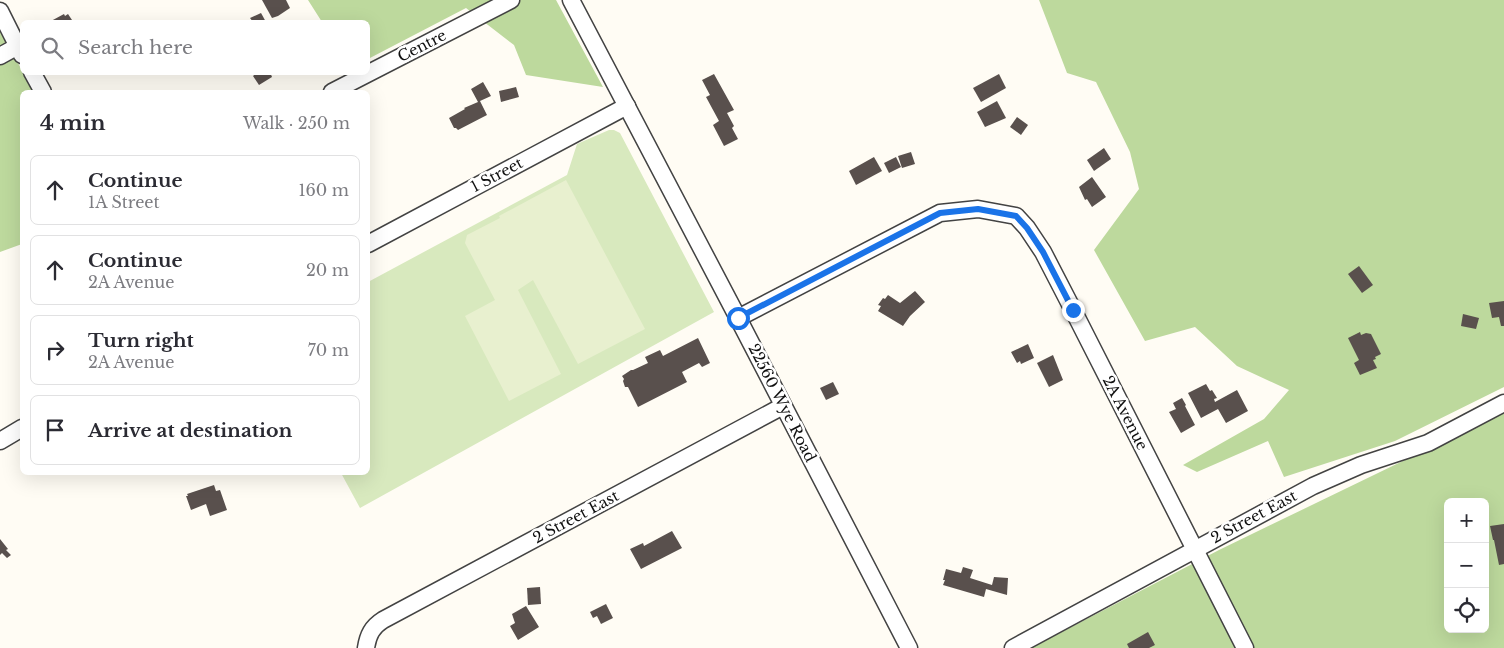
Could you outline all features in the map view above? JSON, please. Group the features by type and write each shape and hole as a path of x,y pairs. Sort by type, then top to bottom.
{"street":[{"name":"Centre","path":"370,72 511,0"},
{"name":"22560 Wye Road","path":"570,0 738,318 908,648"},
{"path":"0,10 20,50 0,56"},
{"path":"34,75 42,90"},
{"name":"Centre","path":"336,90 365,75"},
{"name":"1 Street","path":"370,243 626,106"},
{"name":"2A Avenue","path":"738,318 940,213 978,209 1016,216 1027,228 1043,252 1245,648"},
{"name":"2 Street East","path":"1013,648 1313,486 1361,465 1428,442 1504,404"},
{"name":"2 Street East","path":"366,648 367,639 372,630 383,620 783,406"},
{"path":"0,441 20,429"}],"green space":[{"path":"308,0 556,0 603,87 526,75 514,45 466,8 370,58 370,20 321,20"},
{"path":"1039,0 1504,0 1504,387 1395,441 1284,477 1268,441 1197,472 1183,465 1264,419 1289,390 1237,366 1195,327 1145,341 1094,250 1139,189 1130,152 1096,82 1067,73"},
{"path":"0,28 20,67 20,75 24,75 32,90 20,90 20,245 0,252"},
{"path":"609,130 620,133 714,312 360,508 342,475 370,475 370,281 567,175 577,144"},
{"path":"566,180 645,329 578,364 533,280 518,290 561,374 509,401 465,316 495,300 465,243 467,235"},
{"path":"1504,412 1504,648 1031,648 1219,550"}],"building":[{"path":"262,0 286,0 290,8 272,18"},
{"path":"261,13 265,20 252,20 250,18"},
{"path":"68,14 72,20 53,20"},
{"path":"714,74 734,110 727,113 738,139 724,146 713,125 719,121 706,97 710,95 702,80"},
{"path":"999,74 1006,88 981,102 973,88"},
{"path":"271,75 272,77 259,85 253,76"},
{"path":"483,82 491,96 480,101 487,115 458,130 454,128 449,118 464,108 478,102 471,89"},
{"path":"516,87 519,97 501,102 499,91"},
{"path":"997,101 1006,118 985,127 977,112"},
{"path":"1017,117 1028,125 1021,135 1010,127"},
{"path":"1104,148 1111,159 1094,171 1087,160"},
{"path":"911,152 915,164 902,168 898,156"},
{"path":"874,157 882,171 856,185 849,171"},
{"path":"896,157 901,167 889,173 884,163"},
{"path":"1092,177 1106,197 1092,207 1087,199 1085,200 1079,187"},
{"path":"1359,266 1373,285 1362,293 1348,274"},
{"path":"915,291 925,302 910,316 903,326 878,311 881,306 878,305 888,295 900,303"},
{"path":"1504,301 1504,326 1501,326 1499,317 1492,318 1489,303"},
{"path":"1463,314 1479,318 1476,329 1461,326"},
{"path":"1360,332 1361,335 1371,334 1381,354 1373,360 1377,368 1360,375 1354,363 1359,360 1348,338"},
{"path":"698,338 710,363 702,367 699,363 682,372 687,382 638,407 628,387 625,387 622,376 648,363 645,357 660,350 663,356"},
{"path":"1028,344 1034,358 1021,364 1020,361 1017,363 1011,352"},
{"path":"1053,355 1063,380 1049,387 1037,363"},
{"path":"833,382 839,394 826,400 820,388"},
{"path":"1206,384 1217,398 1214,399 1215,402 1237,390 1248,411 1226,423 1218,409 1201,418 1188,393"},
{"path":"1182,398 1195,425 1181,433 1169,412 1176,409 1173,403"},
{"path":"214,485 216,491 220,490 227,510 210,516 206,504 191,510 187,494"},
{"path":"1504,524 1504,564 1499,565 1490,526"},
{"path":"672,531 682,548 641,569 630,549 643,543 644,546"},
{"path":"0,539 11,555 7,558 2,553 0,555"},
{"path":"963,567 973,570 970,578 992,585 994,577 1008,578 1007,595 986,589 984,597 943,585 946,569 961,573"},
{"path":"540,587 541,604 528,605 527,588"},
{"path":"606,604 613,618 601,624 597,616 593,618 590,612"},
{"path":"526,606 539,627 518,640 510,626 515,623 512,614"},
{"path":"1148,632 1155,645 1149,648 1129,648 1127,644"}],"route":[{"path":"738,318 940,213 978,209 1016,216 1027,228 1043,252 1073,310"}]}
